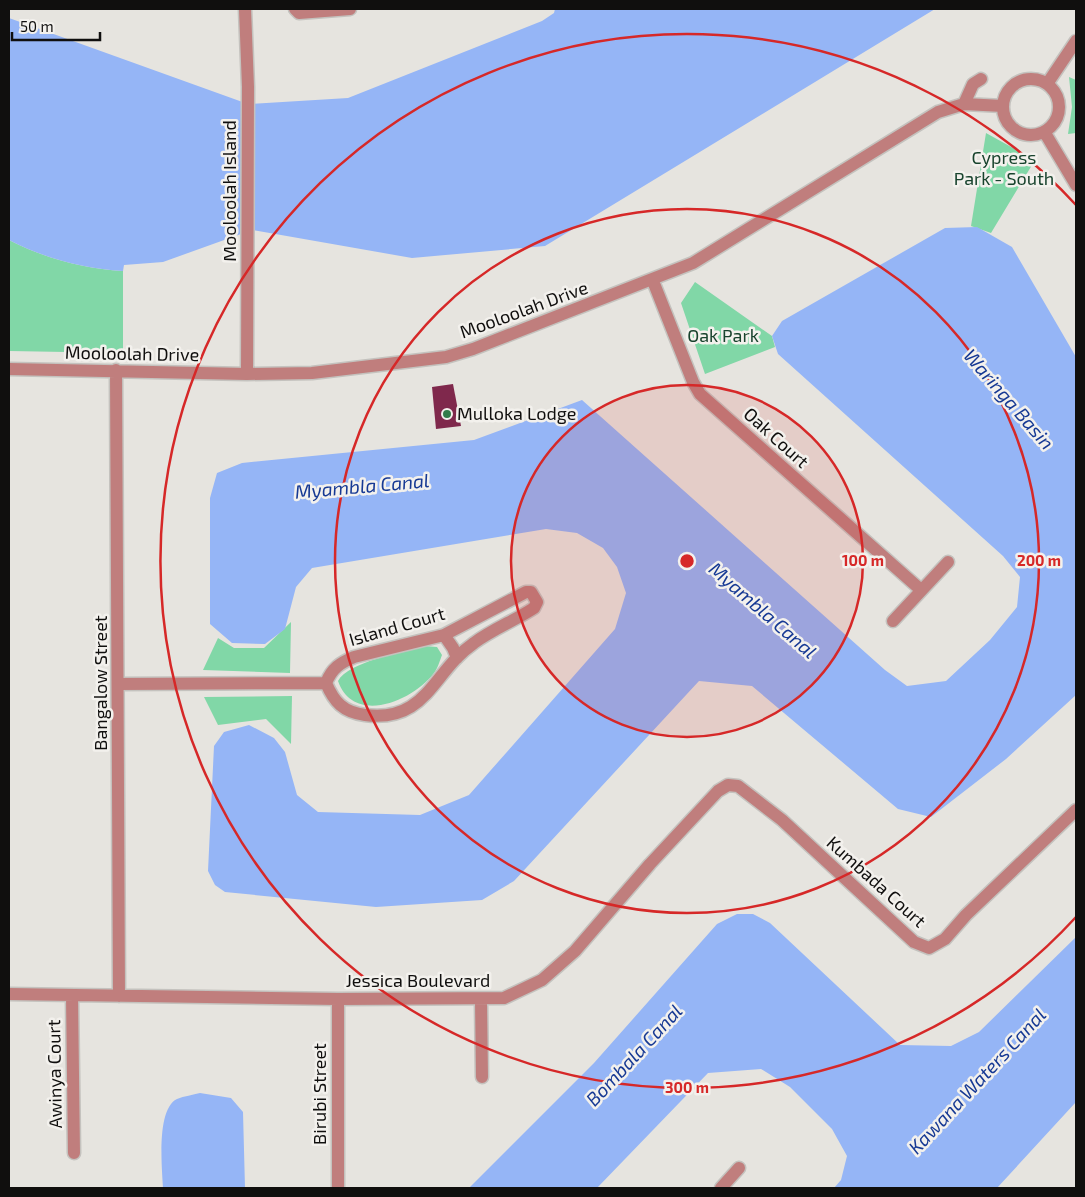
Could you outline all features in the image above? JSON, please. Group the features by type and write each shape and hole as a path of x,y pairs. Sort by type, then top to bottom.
{"street":[{"name":"Mooloolah Island","path":"245,9 248,87 248,374"},
{"path":"295,9 299,13 350,9"},
{"path":"1047,84 1076,41"},
{"path":"964,104 973,84 981,79"},
{"path":"1028,79 1047,84 1058,100 1059,110 1057,120 1045,134 1034,136 1015,131 1004,115 1003,106 1010,88 1018,82 1028,79"},
{"name":"Mooloolah Drive","path":"9,369 248,374 330,371 446,357 473,349 653,281 693,263 938,112 964,104 1003,106"},
{"path":"1045,134 1076,185"},
{"name":"Oak Court","path":"653,281 692,382 700,394 921,590"},
{"name":"Bangalow Street","path":"116,370 119,996"},
{"path":"892,621 948,562"},
{"name":"Island Court","path":"526,592 531,592 537,602 534,608 473,643 457,658 415,706 399,714 384,717 352,713 333,700 326,683 331,671 343,662 354,657 444,635 526,592"},
{"path":"444,635 457,658"},
{"path":"118,684 326,683"},
{"name":"Jessica Boulevard","path":"9,994 338,999 480,1000 504,998 542,980 575,951 718,791 728,785 738,786"},
{"name":"Kumbada Court","path":"738,786 782,820 914,942 929,948 945,939 966,915 1076,810"},
{"name":"Awinya Court","path":"72,996 74,1153"},
{"name":"Birubi Street","path":"338,999 338,1188"},
{"path":"480,1000 482,1077"},
{"path":"721,1188 739,1168"}],"green space":[{"path":"1069,77 1076,80 1076,133 1068,134 1072,107"},
{"name":"Cypress Park - South","path":"986,133 1035,160 991,233 971,226"},
{"path":"9,240 65,262 123,271 123,353 9,351"},
{"name":"Oak Park","path":"695,282 772,336 775,347 705,374 681,303"},
{"path":"291,622 290,673 203,670 218,638 234,648 264,648"},
{"path":"424,646 437,647 442,655 437,669 425,683 399,700 370,706 357,703 346,695 338,681 344,674 364,663"},
{"path":"292,696 291,744 266,719 218,725 204,697"}],"water":[{"path":"555,9 935,9 545,246 412,258 252,230 163,262 124,265 123,271 64,262 9,240 9,18 248,104 348,98 542,21 554,13"},
{"path":"977,227 1012,247 1076,357 1076,695 1006,759 931,817 898,809 752,686 699,681 514,881 482,900 376,907 225,892 215,885 208,871 214,746 224,732 249,725 274,738 285,752 297,795 318,812 420,815 469,795 615,629 626,593 617,567 603,548 577,533 546,529 312,568 296,587 285,629 265,644 232,643 210,624 210,498 217,473 242,463 474,440 582,400 885,670 907,686 946,681 990,640 1017,607 1020,577 1003,556 778,354 772,336 782,321 945,228"},
{"path":"737,914 753,914 770,923 900,1045 951,1046 979,1032 1076,937 1076,1102 997,1188 834,1188 841,1180 847,1156 832,1129 790,1087 761,1069 708,1073 597,1188 469,1188 594,1063 717,924"},
{"path":"200,1093 231,1098 243,1112 245,1188 163,1188 161,1154 166,1114 170,1105 177,1099"}],"building":[{"name":"Mulloka Lodge","path":"453,384 461,426 436,429 432,387"}],"place":[{"name":"Mulloka Lodge","path":"447,414"}],"water label":[{"name":"Waringa Basin","path":"1009,399"},
{"name":"Myambla Canal","path":"362,486"},
{"name":"Myambla Canal","path":"763,610"},
{"name":"Bombala Canal","path":"634,1055"},
{"name":"Kawana Waters Canal","path":"977,1081"}]}
